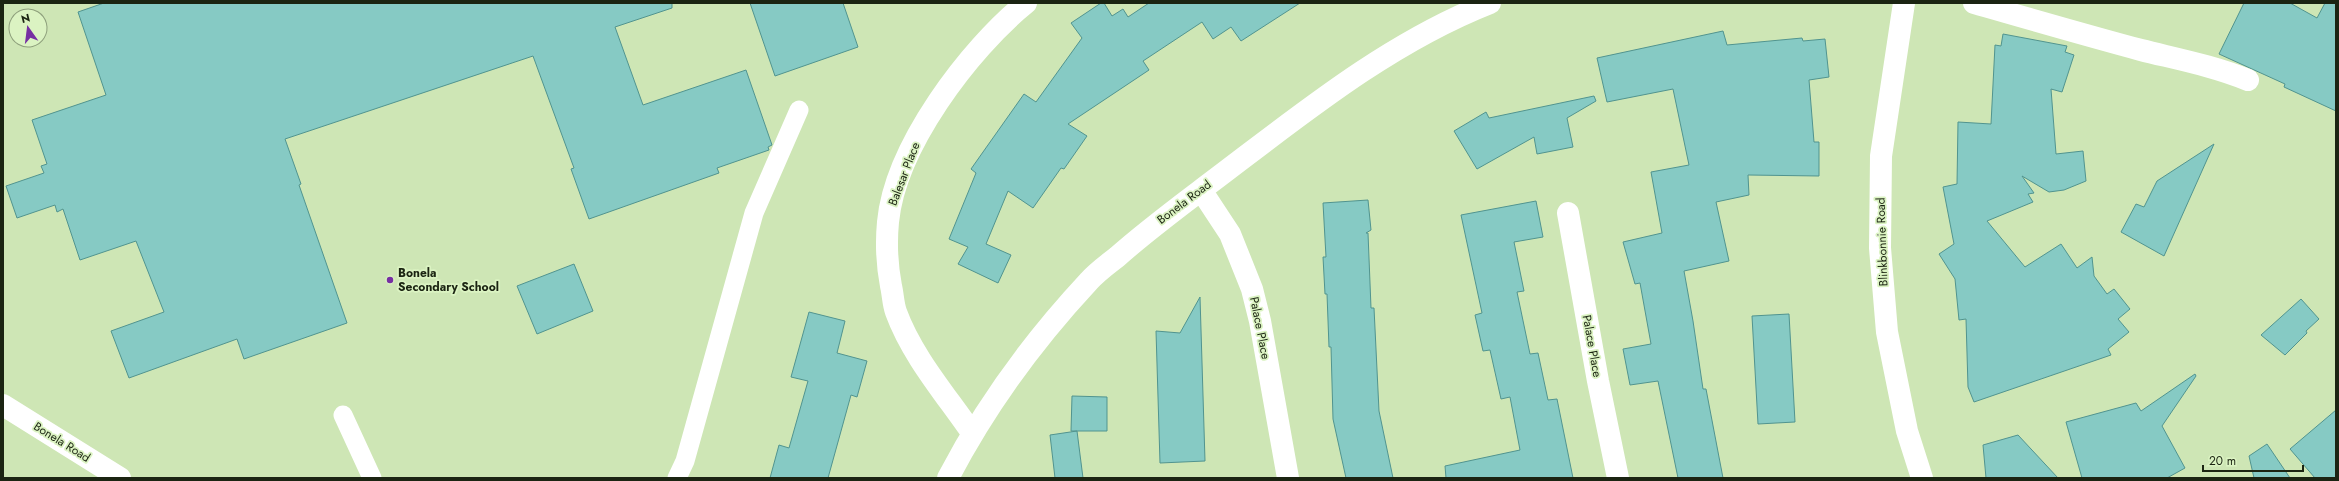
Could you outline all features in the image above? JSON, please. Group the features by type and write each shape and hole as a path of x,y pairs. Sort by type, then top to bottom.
{"street":[{"name":"Balesar Place","path":"972,433 906,336 898,317 888,267 888,222 893,195 908,156 930,115 980,48 1005,20 1026,3"},
{"name":"Bonela Road","path":"948,478 972,433 1032,349 1090,280 1154,224 1284,126 1386,57 1462,14 1490,3"},
{"name":"Blinkbonnie Road","path":"1904,3 1881,156 1880,248 1887,332 1907,431 1922,478"},
{"path":"1974,3 2084,35 2187,62 2221,69 2248,80"},
{"name":"Palace Place","path":"1201,190 1230,234 1252,289 1260,321 1288,478"},
{"name":"Palace Place","path":"1568,212 1598,381 1618,478"},
{"name":"Bonela Road","path":"3,405 120,478"}],"lane":[{"path":"677,478 685,461 754,213 799,110"},
{"path":"344,415 372,478"}],"building":[{"path":"104,3 672,3 672,8 615,27 643,105 746,70 772,145 768,147 769,150 717,168 719,173 589,219 571,169 574,168 533,56 285,139 301,184 299,185 347,323 244,359 237,339 129,378 111,331 164,312 136,241 80,260 63,209 57,212 55,205 17,218 6,186 44,173 41,166 47,164 32,120 106,95 78,12"},
{"path":"750,3 843,3 858,47 775,76"},
{"path":"1101,3 1104,3 1112,16 1123,9 1128,17 1149,3 1300,3 1241,41 1231,27 1213,39 1202,22 1143,61 1149,70 1068,124 1087,136 1064,169 1061,168 1033,208 1008,191 986,244 1011,255 998,283 958,264 968,247 949,239 976,173 971,169 1024,94 1036,102 1082,38 1071,23"},
{"path":"2244,3 2290,3 2317,18 2325,3 2336,3 2336,111 2284,87 2285,84 2219,54"},
{"path":"1723,31 1727,45 1802,38 1803,41 1825,39 1829,77 1809,80 1814,142 1819,142 1819,176 1748,175 1749,195 1716,202 1729,261 1684,271 1703,389 1706,389 1723,478 1678,478 1658,381 1630,385 1623,349 1651,344 1640,283 1635,284 1623,242 1662,233 1651,172 1689,165 1673,89 1607,102 1597,58"},
{"path":"2003,34 2067,46 2065,52 2074,55 2062,92 2051,89 2056,154 2083,151 2086,181 2064,190 2049,192 2022,176 2034,193 2028,194 2033,202 1987,221 2025,267 2061,244 2077,268 2092,257 2094,276 2107,294 2114,289 2130,309 2118,319 2129,332 2108,349 2111,355 1974,402 1968,387 1966,319 1959,320 1955,279 1939,254 1954,244 1943,187 1957,184 1958,122 1991,124 1995,45 2001,46"},
{"path":"1594,96 1596,101 1567,118 1573,147 1537,154 1534,137 1477,169 1454,131 1486,112 1489,118"},
{"path":"2214,144 2164,256 2121,232 2136,204 2144,207 2157,181"},
{"path":"1368,200 1371,230 1366,233 1368,233 1371,308 1374,308 1379,411 1393,478 1346,478 1333,419 1331,347 1329,347 1327,294 1325,294 1323,257 1326,257 1323,203"},
{"path":"1536,201 1543,237 1514,242 1524,291 1517,292 1530,354 1538,353 1548,400 1557,399 1573,478 1446,478 1445,466 1520,450 1510,397 1501,399 1490,350 1483,351 1475,315 1482,313 1461,215"},
{"path":"574,264 593,311 537,334 517,286"},
{"path":"1200,297 1205,461 1160,463 1156,331 1180,333"},
{"path":"2301,299 2319,319 2306,331 2307,333 2285,355 2261,335"},
{"path":"809,312 845,321 837,353 867,361 857,397 851,395 828,478 770,478 779,445 789,448 808,381 791,377"},
{"path":"1789,314 1795,422 1758,424 1752,316"},
{"path":"2195,374 2196,376 2162,426 2185,468 2167,478 2082,478 2066,422 2136,403 2141,411"},
{"path":"1072,396 1107,397 1107,431 1071,431"},
{"path":"2336,410 2336,478 2315,478 2290,449"},
{"path":"1077,431 1083,478 1055,478 1050,435"},
{"path":"2018,435 2058,478 1986,478 1983,445"},
{"path":"2267,444 2290,478 2254,478 2249,456"}],"place":[{"name":"Bonela Secondary School","path":"390,280"}]}
